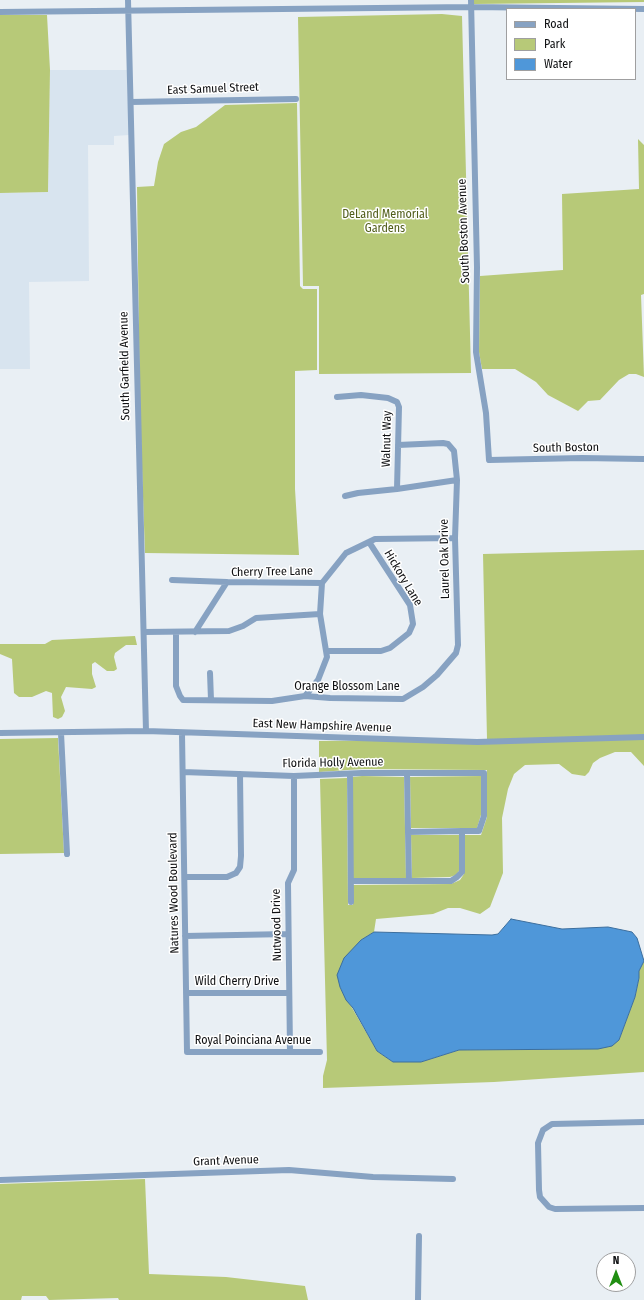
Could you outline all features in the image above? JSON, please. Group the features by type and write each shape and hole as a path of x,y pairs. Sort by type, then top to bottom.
{"street":[{"name":"South Garfield Avenue","path":"128,0 136,391 146,731"},
{"name":"South Boston Avenue","path":"471,0 476,352 486,413 489,460"},
{"path":"0,12 471,7 558,8"},
{"name":"East Samuel Street","path":"131,102 296,99"},
{"name":"Walnut Way","path":"337,397 361,395 388,398 397,402 397,489"},
{"name":"Laurel Oak Drive","path":"398,445 443,443 448,444 454,451 457,480 455,538 458,645 456,653 437,675"},
{"name":"South Boston","path":"489,460 582,458 644,459"},
{"path":"345,496 457,480"},
{"name":"Cherry Tree Lane","path":"195,632 227,582 322,583 346,553 375,538 455,538"},
{"name":"Hickory Lane","path":"326,651 381,651 390,648 409,633 413,624 410,606 369,542"},
{"path":"172,580 227,582"},
{"path":"305,696 318,680 325,662 326,651 320,614 322,583"},
{"path":"144,632 229,631 243,626 256,618 320,614"},
{"name":"Orange Blossom Lane","path":"176,632 176,686 180,696 184,700 272,701 305,696 330,698 403,699 423,687 437,675"},
{"path":"210,673 211,700"},
{"name":"East New Hampshire Avenue","path":"0,733 146,731 182,734 477,742 644,737"},
{"path":"61,733 67,854"},
{"name":"Natures Wood Boulevard","path":"182,734 187,1052"},
{"name":"Florida Holly Avenue","path":"183,772 294,776 484,773 484,816 479,831 462,831"},
{"path":"185,877 220,878 232,875 240,867 240,774"},
{"path":"350,774 351,902"},
{"path":"407,774 409,881"},
{"name":"Nutwood Drive","path":"290,1052 288,883 294,870 294,776"},
{"path":"350,881 451,881 462,872 462,831 408,832"},
{"path":"185,936 288,934"},
{"name":"Wild Cherry Drive","path":"186,993 289,993"},
{"name":"Royal Poinciana Avenue","path":"187,1052 320,1052"},
{"path":"644,1122 552,1124 543,1130 538,1143 540,1197 549,1207 555,1209 644,1208"},
{"name":"Grant Avenue","path":"0,1180 289,1170 320,1171 373,1177 453,1179"},
{"path":"418,1300 420,1236"}],"shaded area":[{"path":"50,70 127,70 129,135 114,136 114,145 88,145 89,281 29,282 30,369 0,369 0,193 48,192"}],"green space":[{"path":"474,0 644,0 644,2 474,4"},
{"name":"DeLand Memorial Gardens","path":"442,14 462,16 471,373 319,374 319,286 303,286 298,17"},
{"path":"0,15 47,15 50,70 48,192 0,193"},
{"path":"297,103 300,286 303,289 317,289 317,370 295,371 295,489 299,555 145,553 140,412 137,187 154,186 158,162 164,144 181,132 196,127 225,105"},
{"path":"638,139 644,145 644,294 641,295 644,377 636,374 629,374 619,380 600,400 588,401 578,411 548,395 536,382 515,369 482,369 479,352 480,276 563,270 562,194 639,189"},
{"path":"644,550 644,766 631,752 615,752 600,758 593,763 589,772 585,776 572,774 559,764 525,765 514,774 508,789 502,818 503,873 490,907 480,914 460,908 448,908 433,914 376,919 374,932 361,940 340,987 377,1051 393,1062 421,1062 459,1050 588,1049 619,1040 635,997 639,971 644,961 644,1072 494,1082 323,1088 323,1076 327,1060 320,779 347,778 348,905 353,905 353,885 451,884 460,880 464,874 465,835 481,835 487,817 487,770 362,769 319,772 319,741 487,739 483,554"},
{"path":"135,636 137,645 126,645 115,653 114,657 117,669 114,671 107,671 95,662 92,664 92,674 96,687 92,689 66,687 61,697 65,711 62,717 58,719 53,717 52,693 46,691 32,697 19,697 14,693 12,659 0,654 0,644 45,644 52,640"},
{"path":"58,738 64,853 0,854 0,739"},
{"path":"481,776 481,815 477,828 411,828 410,777"},
{"path":"353,777 404,777 406,878 353,878"},
{"path":"411,835 459,835 459,871 456,875 450,877 412,878"},
{"path":"145,1179 149,1274 226,1277 305,1286 308,1300 119,1300 118,1298 49,1300 46,1296 22,1296 21,1300 0,1300 0,1184"}],"water":[{"path":"511,919 562,929 608,927 632,932 637,938 644,961 639,971 635,997 619,1040 612,1046 598,1049 459,1050 421,1062 393,1062 377,1051 353,1008 346,1000 340,987 337,975 344,958 361,940 374,932 492,935 498,934"}]}
